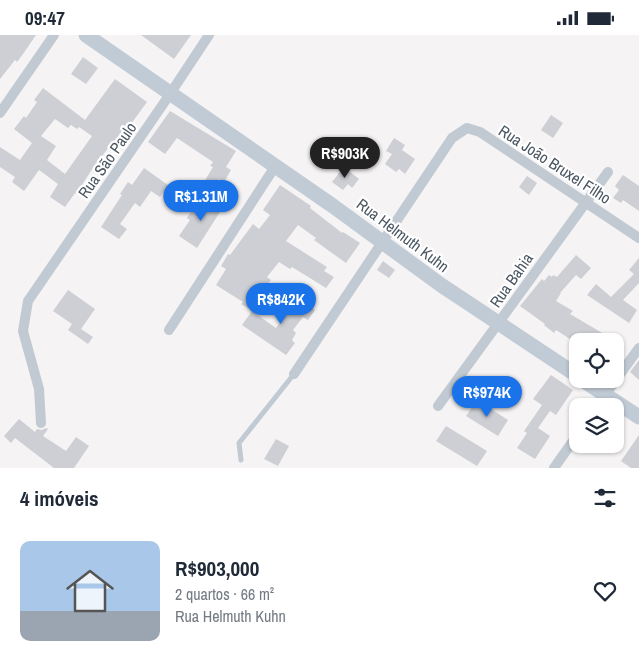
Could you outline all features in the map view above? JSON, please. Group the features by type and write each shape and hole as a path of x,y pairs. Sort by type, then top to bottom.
{"main road":[{"name":"Rua Helmuth Kuhn","path":"86,35 276,165 441,285 569,370"},
{"path":"590,388 599,398"},
{"path":"624,410 639,417"}],"street":[{"path":"0,113 54,35"},
{"name":"Rua São Paulo","path":"41,423 39,389 23,331 28,301 209,35"},
{"name":"Rua João Bruxel Filho","path":"382,241 452,138 467,128 480,133 586,201 639,238"},
{"path":"169,330 276,165"},
{"name":"Rua Bahia","path":"438,407 608,172"},
{"path":"294,374 382,241"},
{"path":"602,398 639,348"},
{"path":"554,468 569,447"}],"lane":[{"path":"241,460 239,443 294,374"}],"building":[{"path":"0,35 36,35 17,62 15,60 0,79"},
{"path":"141,35 191,35 174,59"},
{"path":"83,57 98,68 86,84 71,74"},
{"path":"115,79 147,102 125,132 123,130 110,148 98,160 76,194 65,207 50,197 58,184 39,170 24,191 12,182 15,177 0,167 0,147 20,160 32,143 14,129 24,116 26,118 37,102 34,100 43,88 85,120","holes":["55,119 68,128 71,125 77,129 79,127 92,136 65,174 47,160 56,146 41,136"]},
{"path":"170,111 236,151 226,167 231,170 224,182 219,179 214,189 204,182 213,167 210,166 213,162 177,138 165,154 148,142"},
{"path":"551,115 563,123 553,138 541,130"},
{"path":"394,138 405,145 402,150 415,159 405,174 399,169 396,172 385,164 392,154 386,151"},
{"path":"344,167 359,179 352,188 348,184 343,190 332,182"},
{"path":"144,168 168,185 160,197 151,191 140,207 135,203 120,224 127,229 119,239 101,227 122,195 120,194 128,182 132,185"},
{"path":"623,175 639,186 639,211 623,200 621,203 613,198 619,190 615,186"},
{"path":"527,176 537,183 529,195 519,187"},
{"path":"280,185 311,206 310,208 342,233 360,243 346,263 314,240 316,238 298,225 286,241 327,267 324,271 334,277 326,288 292,267 290,269 279,262 267,277 271,280 248,308 241,304 243,302 216,285 226,269 221,266 228,254 230,255 253,224 259,229 270,215 263,210"},
{"path":"212,196 225,204 197,248 179,236 190,220 187,218 196,204 204,209"},
{"path":"576,255 591,268 581,279 576,275 560,293 556,301 573,311 570,314 602,333 569,333 569,338 556,330 554,333 520,306 542,279 544,281 549,275 557,277"},
{"path":"639,258 639,283 623,300 637,310 629,323 587,295 596,284 611,297 634,274 629,270"},
{"path":"383,261 395,270 389,278 377,270"},
{"path":"68,290 95,309 81,329 93,337 88,344 68,330 72,324 53,311"},
{"path":"295,294 315,310 308,320 303,317 293,330 296,333 292,340 295,343 286,355 242,325 252,311 276,328 290,309 286,307"},
{"path":"639,360 639,380 630,372"},
{"path":"551,375 573,390 556,415 550,411 538,428 550,436 535,459 517,448 527,433 524,431 542,405 533,399"},
{"path":"477,400 508,420 498,436 466,416"},
{"path":"19,419 35,432 37,429 48,429 43,436 66,451 76,437 89,446 74,468 54,468 15,438 11,443 4,436"},
{"path":"446,426 487,451 477,466 436,441"},
{"path":"639,435 639,468 631,468 621,461"},
{"path":"276,439 289,446 278,466 264,459"}]}
